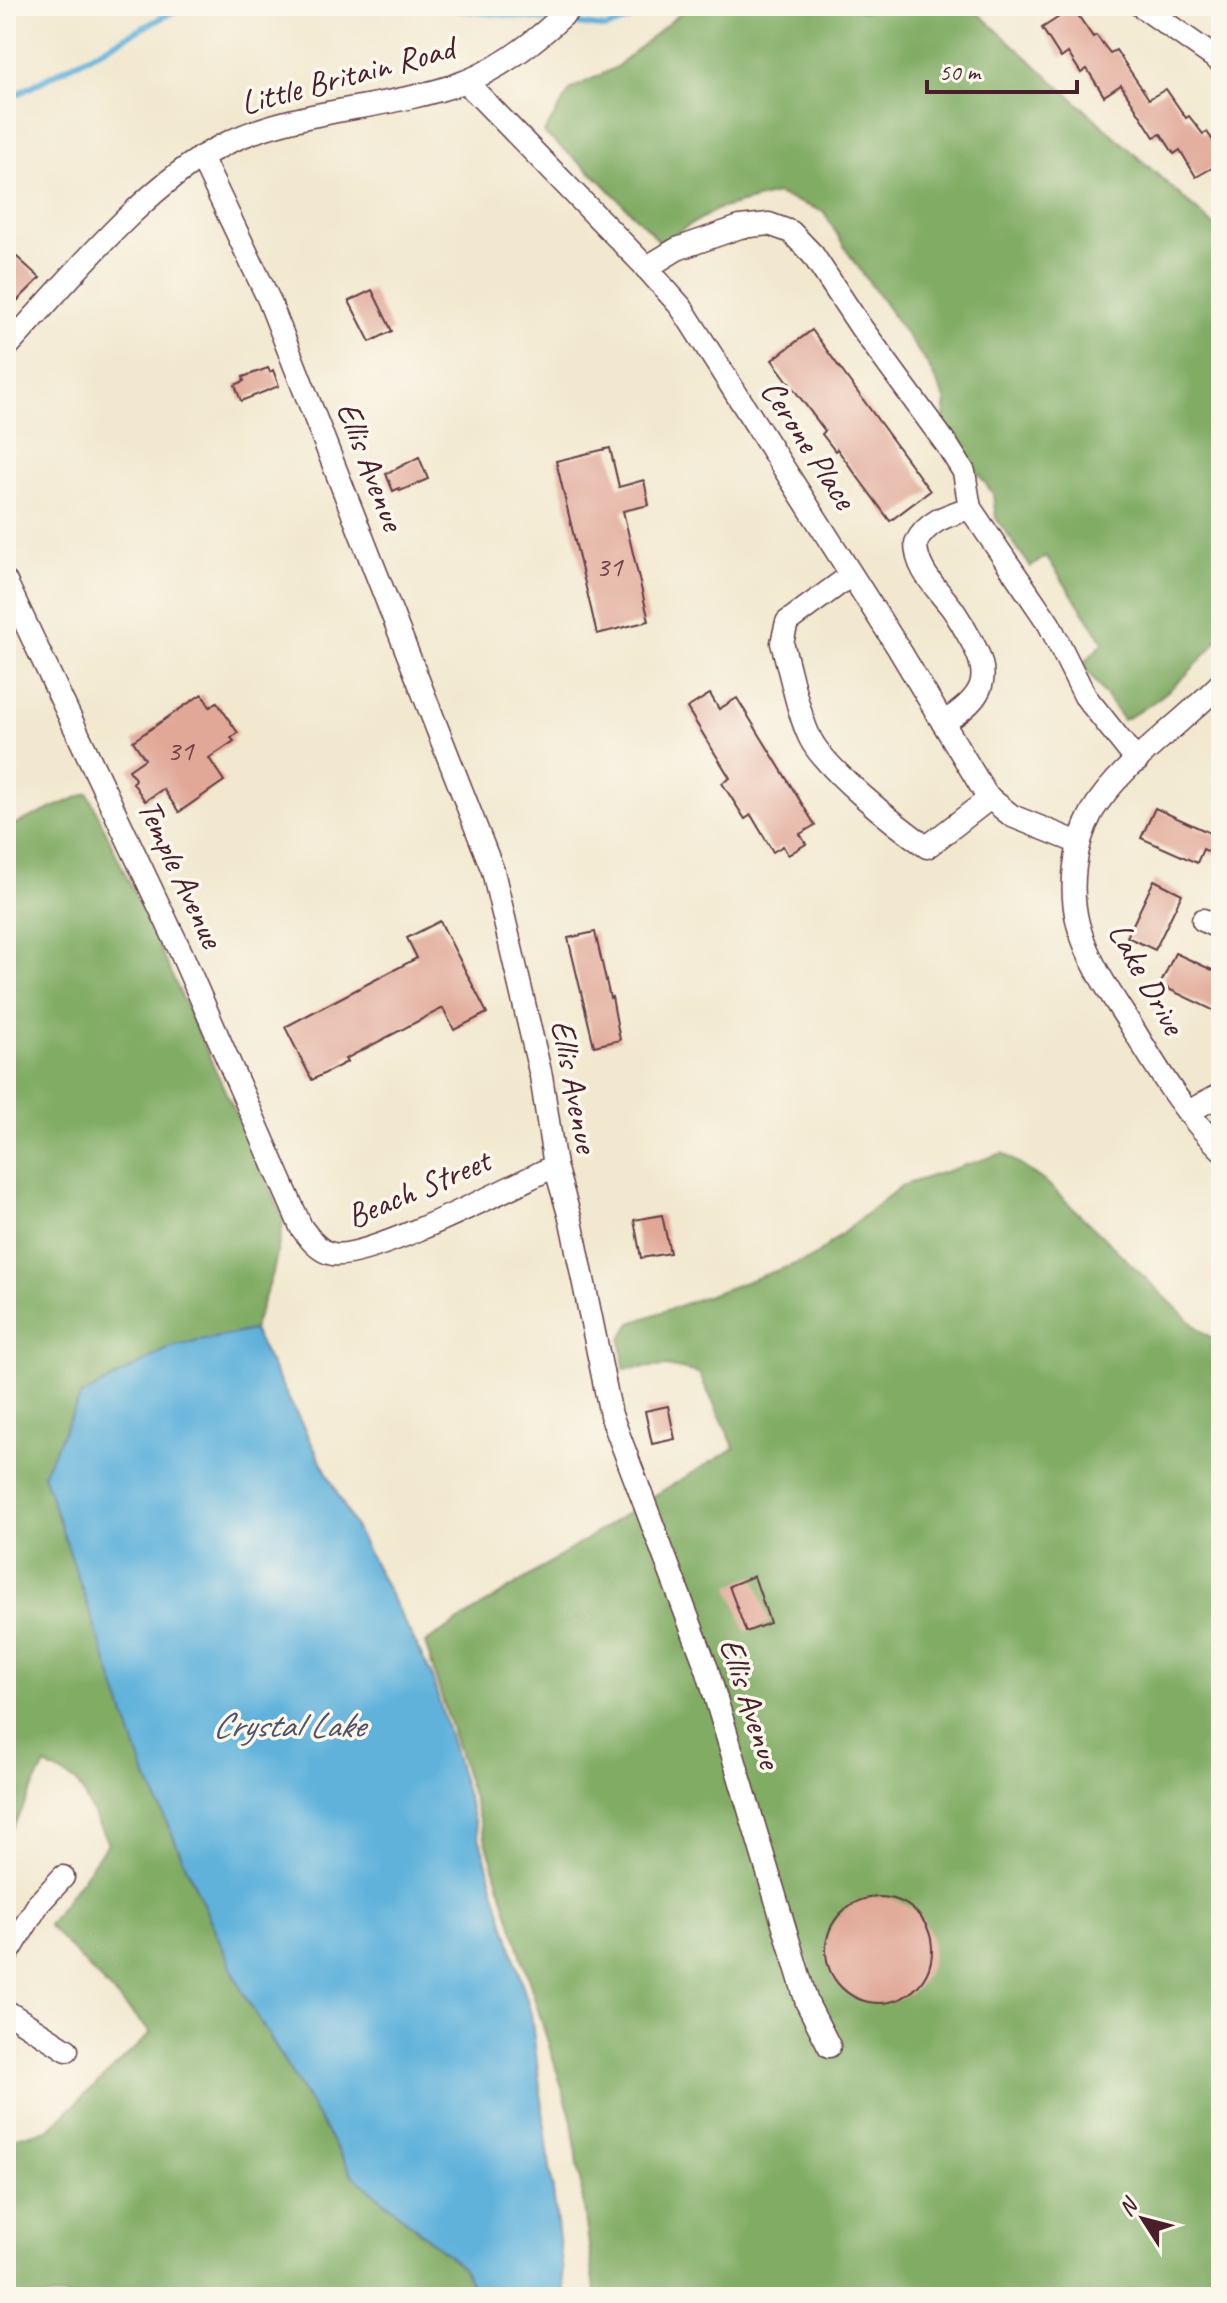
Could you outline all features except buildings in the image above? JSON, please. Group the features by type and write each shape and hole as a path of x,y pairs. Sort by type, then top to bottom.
{"street":[{"name":"Little Britain Road","path":"6,348 109,238 145,203 201,157 253,131 281,123 403,99 466,82 526,46 573,6"},
{"path":"1141,6 1221,62"},
{"name":"Cerone Place","path":"466,82 681,307 990,798 1012,816 1079,843"},
{"name":"Ellis Avenue","path":"201,157 269,300 493,871 541,1076 555,1166 571,1221 611,1415 707,1669 807,2003 829,2046"},
{"path":"646,268 677,249 740,227 769,224 791,232 813,255 964,472 970,508 1049,624 1085,696 1137,761"},
{"path":"943,723 965,709 979,690 984,673 982,657 950,605 927,577 919,563 916,543 925,529 948,515 970,508"},
{"path":"851,575 787,622 782,631 782,643 809,738 826,762 906,833 927,847 990,798"},
{"name":"Temple Avenue","path":"6,582 179,948 289,1196"},
{"name":"Lake Drive","path":"1221,683 1115,781 1092,812 1079,843 1074,876 1078,921 1086,948 1176,1098 1221,1149"},
{"path":"1188,1112 1221,1094"},
{"name":"Beach Street","path":"289,1196 301,1227 314,1244 331,1254 350,1255 426,1226 555,1166"},
{"path":"6,1957 39,1903 63,1877"},
{"path":"6,2011 67,2050"}],"green space":[{"path":"689,6 845,6 865,12 880,6 970,6 1221,232 1221,636 1189,673 1151,704 1123,720 1083,664 1104,642 1046,556 1031,567 996,518 993,494 943,424 946,401 928,365 849,254 823,211 776,194 718,209 660,242 599,179 544,133 571,89 615,68"},
{"path":"88,793 284,1219 273,1273 253,1330 171,1347 143,1769 242,1991 352,2174 463,2268 477,2297 6,2297 6,2139 48,2130 151,2033 48,1925 108,1843 77,1782 45,1765 6,1840 6,828"},
{"path":"1003,1153 1047,1183 1197,1328 1221,1344 1221,2297 596,2297 572,2120 425,1643 660,1492 735,1448 699,1373 667,1366 624,1369 621,1339 631,1323 812,1258 901,1186"}],"water":[{"name":"Crystal Lake","path":"253,1330 431,1674 531,2014 566,2297 477,2297 463,2268 352,2174 242,1991 143,1769 43,1474 81,1396 171,1347"}],"waterway":[{"path":"6,100 184,6"},
{"path":"426,6 549,20"},
{"path":"564,22 606,28 666,6"}]}
